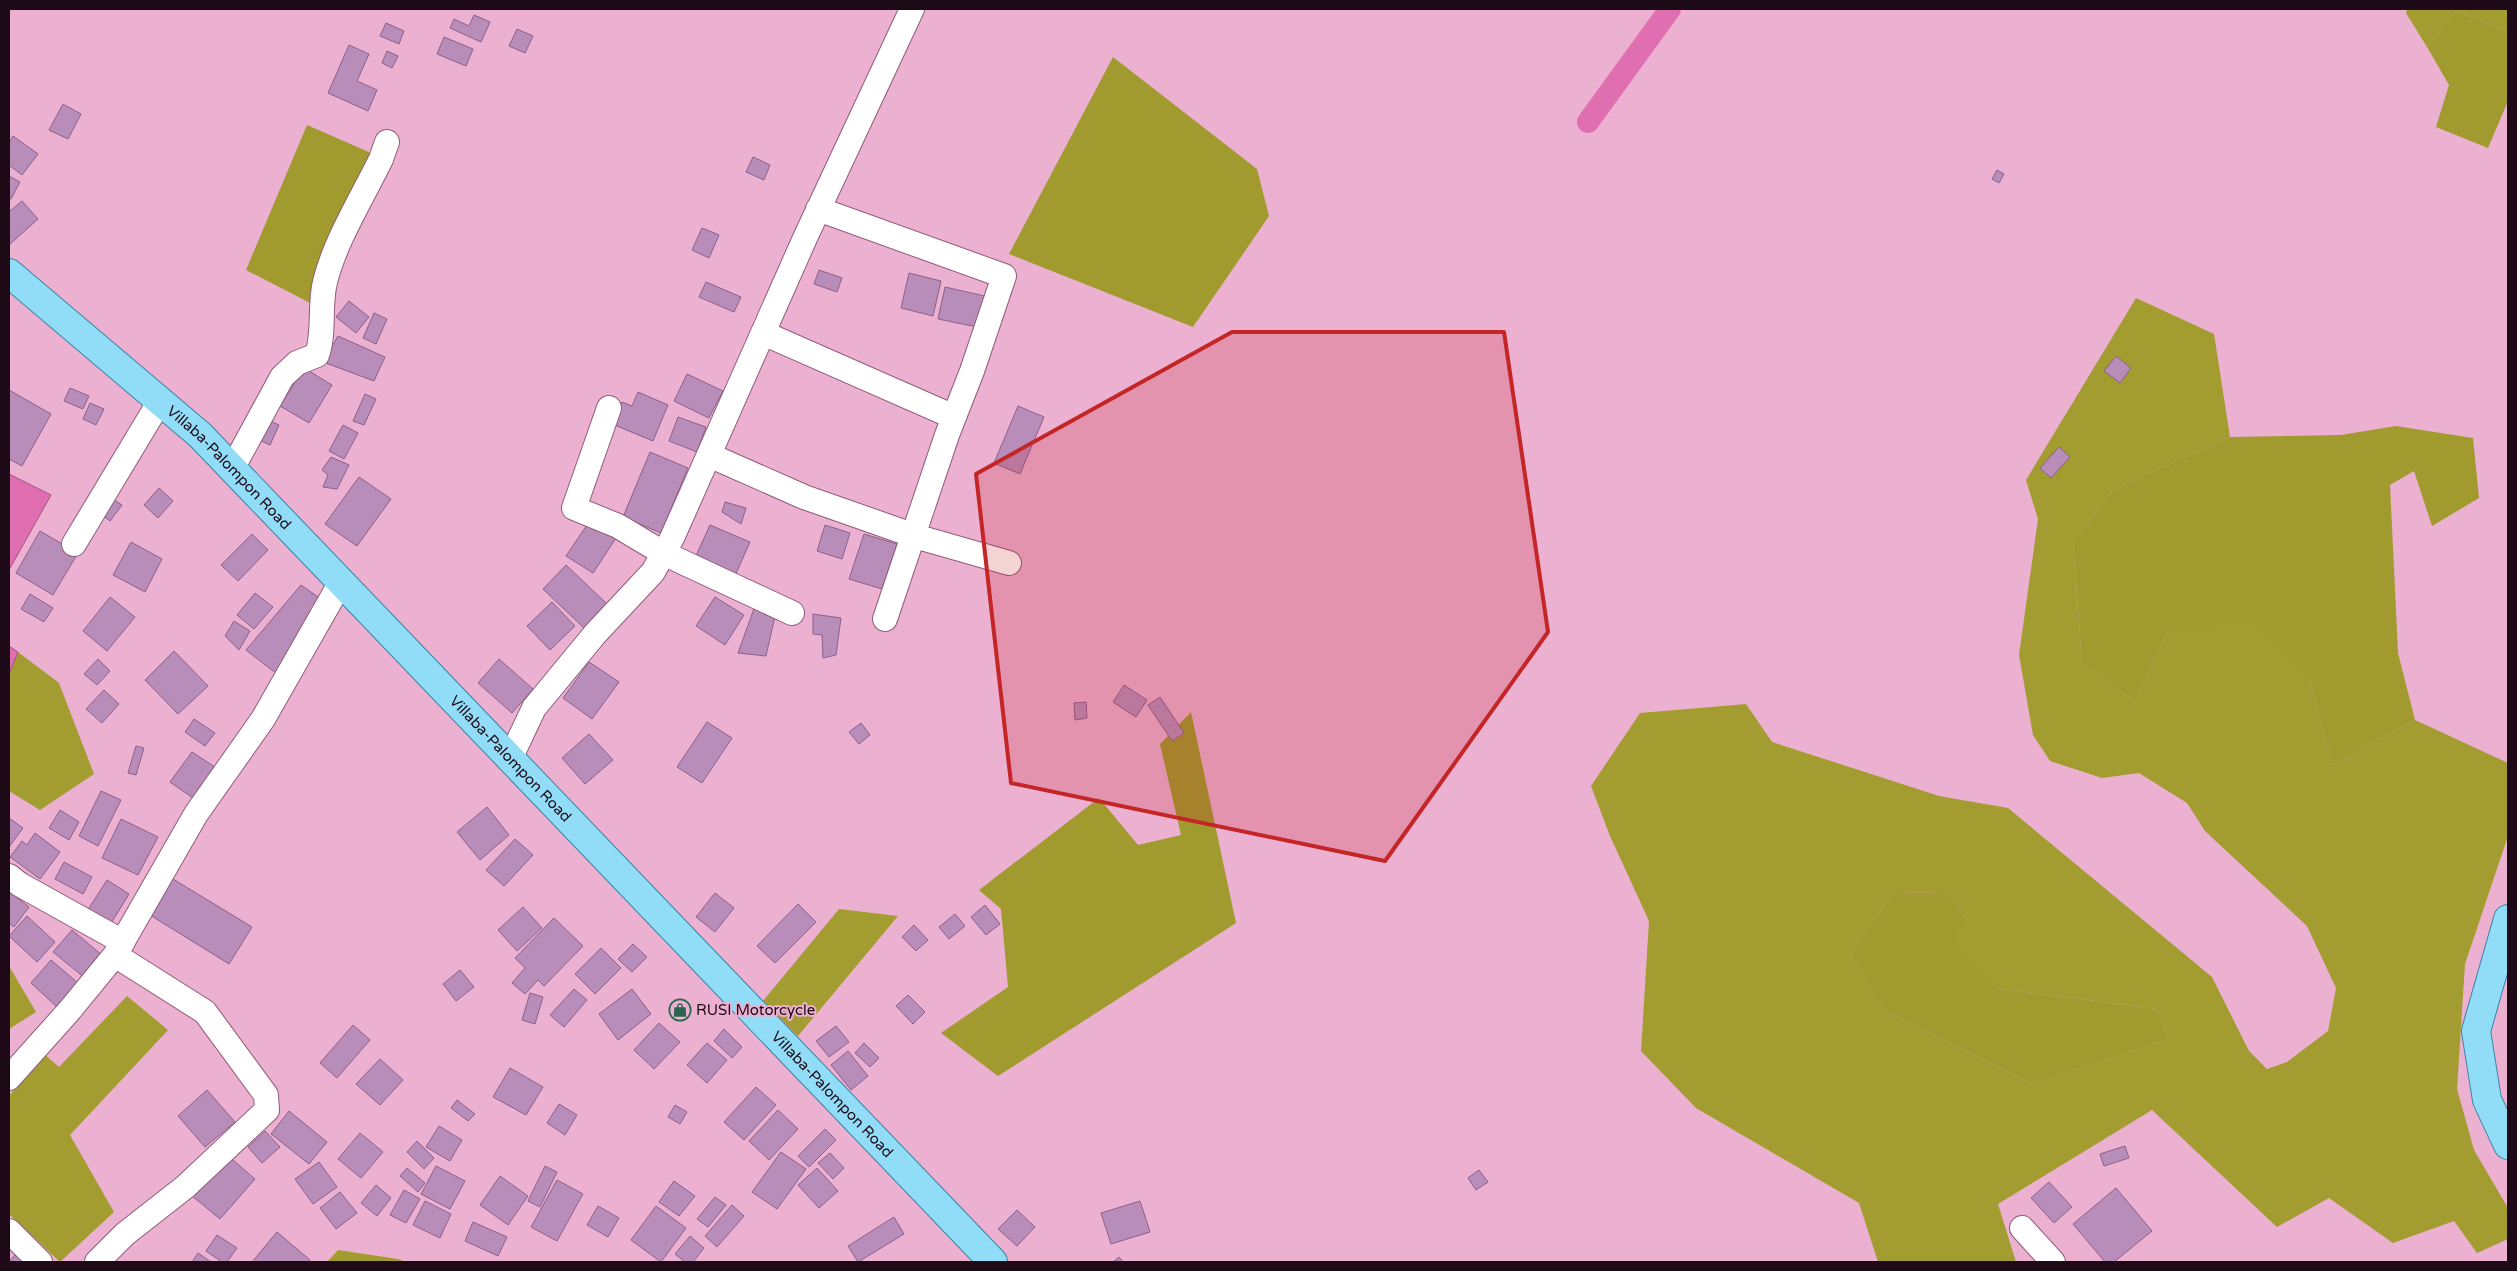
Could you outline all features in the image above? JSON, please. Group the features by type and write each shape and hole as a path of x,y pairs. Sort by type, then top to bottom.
{"main road":[{"name":"Villaba-Palompon Road","path":"9,273 200,435 986,1260"},
{"path":"2508,919 2476,1031 2487,1100 2508,1145"}],"street":[{"path":"510,759 534,708 595,634 652,572 664,553 818,209 912,9"},
{"path":"232,468 282,377 297,363 317,355 321,343 324,285 331,262 380,159 386,142"},
{"path":"818,209 1004,276 885,619"},
{"path":"763,333 954,417"},
{"path":"74,544 160,401"},
{"path":"610,408 574,508 618,526 664,553 792,613"},
{"path":"709,455 804,498 913,535 1009,563"},
{"path":"9,1078 70,1011 119,949 196,814 263,719 341,582"},
{"path":"9,876 119,949 205,1012 266,1095 267,1110 185,1187 125,1234 97,1262"},
{"path":"2022,1228 2052,1262"},
{"path":"9,1231 40,1262"}],"highlighted area":[{"path":"1232,332 1504,332 1548,632 1385,861 1011,783 976,474"}],"shaded area":[{"path":"2407,9 2508,9 2508,32 2456,11 2427,47 2406,13"},
{"path":"2456,11 2508,32 2508,101 2488,148 2436,127 2449,85 2427,47"},
{"path":"1113,57 1257,169 1269,216 1193,327 1009,254"},
{"path":"307,125 387,160 316,306 246,270"},
{"path":"2136,298 2214,334 2230,437 2114,489 2073,542 2082,663 2135,702 2168,631 2249,620 2309,676 2332,765 2415,720 2508,763 2508,836 2465,964 2457,1089 2474,1150 2508,1208 2508,1239 2477,1253 2454,1221 2393,1243 2329,1198 2277,1227 2152,1110 1998,1204 2016,1262 1878,1262 1859,1203 1696,1108 1641,1051 1649,921 1610,836 1591,786 1640,713 1746,704 1772,742 1939,796 2008,808 2212,977 2249,1051 2267,1069 2287,1062 2328,1031 2336,988 2307,926 2205,831 2187,803 2139,773 2102,778 2050,761 2033,735 2019,655 2038,519 2026,480","holes":["1948,892 1965,918 1951,946 1995,988 2156,1009 2169,1039 2032,1084 1883,1010 1850,953 1894,893"]},
{"path":"2396,426 2473,438 2479,498 2432,526 2414,471 2390,485 2398,653 2415,720 2332,765 2309,676 2168,631 2135,702 2082,663 2073,542 2114,489 2230,437 2341,435"},
{"path":"9,474 51,495 9,570"},
{"path":"9,646 18,652 9,674"},
{"path":"18,652 59,683 94,774 40,810 9,791 9,674"},
{"path":"1191,712 1236,923 998,1076 941,1033 1008,987 1001,909 979,890 1099,798 1138,845 1181,835 1160,744"},
{"path":"1948,892 1965,918 1995,988 2156,1009 2169,1039 2032,1084 1883,1010 1850,953 1894,893"},
{"path":"839,909 898,916 798,1036 763,1001"},
{"path":"9,966 36,1012 9,1029"},
{"path":"127,996 168,1030 70,1135 114,1212 60,1262 9,1214 9,1096 44,1054 59,1067"},
{"path":"338,1250 398,1259 406,1262 327,1262"}],"building":[{"path":"474,15 490,22 481,42 450,28 454,19 469,26"},
{"path":"386,23 404,31 399,44 380,36"},
{"path":"517,29 533,36 525,53 509,46"},
{"path":"444,37 473,49 466,66 437,54"},
{"path":"349,45 369,54 357,81 377,90 368,111 328,93"},
{"path":"387,51 398,56 392,68 382,63"},
{"path":"63,104 81,114 68,139 49,130"},
{"path":"13,136 38,154 22,175 9,165 9,143"},
{"path":"753,157 770,165 764,180 746,172"},
{"path":"1997,170 2004,174 1999,183 1992,179"},
{"path":"9,176 20,182 11,199 9,198"},
{"path":"22,201 38,219 9,245 9,212"},
{"path":"702,228 719,235 709,258 692,250"},
{"path":"819,270 842,278 837,292 814,284"},
{"path":"909,273 941,281 933,316 901,308"},
{"path":"706,282 741,297 734,312 699,297"},
{"path":"945,287 989,297 982,328 938,319"},
{"path":"349,301 369,317 356,333 336,317"},
{"path":"374,313 387,319 376,344 363,338"},
{"path":"338,336 385,357 374,381 323,362"},
{"path":"2116,356 2131,368 2120,383 2104,371"},
{"path":"304,368 332,385 309,423 280,406"},
{"path":"687,374 723,391 709,418 674,401"},
{"path":"70,388 89,396 83,409 64,401"},
{"path":"9,390 51,414 22,466 9,459"},
{"path":"638,392 668,405 653,441 612,424 622,402 632,406"},
{"path":"365,394 376,399 364,425 353,421"},
{"path":"90,403 104,409 96,425 83,419"},
{"path":"1018,406 1044,417 1020,474 994,463"},
{"path":"678,417 706,427 697,452 669,441"},
{"path":"263,418 279,425 270,445 255,438"},
{"path":"343,425 358,433 344,459 329,451"},
{"path":"2059,447 2070,457 2051,478 2040,468"},
{"path":"650,452 688,468 661,533 623,517"},
{"path":"331,457 349,465 337,489 323,487 328,475 322,470"},
{"path":"359,477 391,499 357,546 325,524"},
{"path":"159,488 173,501 158,518 144,505"},
{"path":"108,496 122,505 110,521 97,511"},
{"path":"725,502 746,508 741,524 722,512"},
{"path":"589,522 616,538 593,573 566,556"},
{"path":"710,525 750,542 734,578 694,560"},
{"path":"825,525 850,533 842,559 817,551"},
{"path":"40,531 78,553 53,595 16,573"},
{"path":"252,534 268,550 238,581 221,565"},
{"path":"864,534 897,544 882,589 849,579"},
{"path":"131,542 162,559 145,592 113,575"},
{"path":"566,565 607,604 584,628 543,589"},
{"path":"301,585 321,599 277,674 246,650"},
{"path":"255,593 273,607 254,629 237,615"},
{"path":"30,594 53,608 44,622 21,609"},
{"path":"110,597 135,617 107,651 83,631"},
{"path":"715,597 744,615 725,645 696,626"},
{"path":"552,602 575,626 550,650 527,626"},
{"path":"755,606 775,616 766,656 738,653"},
{"path":"813,614 841,618 836,655 823,658 822,635 813,634"},
{"path":"234,621 250,631 239,650 225,636"},
{"path":"174,651 208,686 178,714 145,680"},
{"path":"98,659 110,671 97,685 84,674"},
{"path":"499,659 533,689 512,713 478,683"},
{"path":"589,662 619,682 592,719 563,698"},
{"path":"1124,685 1147,700 1136,717 1113,702"},
{"path":"104,690 119,704 102,723 86,709"},
{"path":"1160,697 1184,733 1172,741 1148,705"},
{"path":"1086,702 1087,718 1075,720 1074,703"},
{"path":"194,719 215,733 205,746 185,732"},
{"path":"707,722 732,738 702,783 677,767"},
{"path":"861,723 870,735 859,744 849,732"},
{"path":"589,734 613,760 585,784 562,758"},
{"path":"136,746 144,748 136,775 128,773"},
{"path":"192,752 215,767 193,798 170,782"},
{"path":"101,791 121,800 98,846 79,836"},
{"path":"487,807 509,835 480,860 457,832"},
{"path":"60,810 79,822 69,840 49,828"},
{"path":"9,818 23,828 9,847"},
{"path":"121,819 158,837 138,875 102,858"},
{"path":"35,833 60,852 40,879 10,857 22,841 27,845"},
{"path":"515,839 533,855 504,886 486,870"},
{"path":"64,862 92,877 83,894 55,879"},
{"path":"173,879 252,927 229,964 150,915"},
{"path":"107,880 129,894 110,925 87,911"},
{"path":"9,891 29,907 14,927 9,923"},
{"path":"715,893 734,908 715,932 696,917"},
{"path":"798,904 816,922 775,963 757,946"},
{"path":"985,905 1000,924 986,935 971,917"},
{"path":"523,907 542,928 517,951 498,930"},
{"path":"955,914 965,926 949,939 939,927"},
{"path":"27,916 55,942 37,962 9,936"},
{"path":"554,918 583,946 544,986 538,980 525,994 512,983 525,968 515,958"},
{"path":"914,925 928,940 916,951 902,937"},
{"path":"72,930 103,956 85,978 53,952"},
{"path":"633,944 647,957 632,972 618,959"},
{"path":"601,948 621,968 595,994 575,974"},
{"path":"51,960 78,983 57,1007 31,983"},
{"path":"460,970 474,987 456,1001 443,984"},
{"path":"574,989 587,1000 564,1027 550,1015"},
{"path":"632,989 651,1014 618,1040 599,1014"},
{"path":"530,993 543,997 535,1024 522,1020"},
{"path":"908,995 925,1012 913,1024 896,1006"},
{"path":"659,1023 680,1042 654,1069 634,1050"},
{"path":"353,1025 370,1040 337,1078 320,1063"},
{"path":"836,1026 849,1042 829,1057 816,1041"},
{"path":"724,1029 742,1047 732,1058 714,1041"},
{"path":"707,1043 727,1060 707,1083 687,1065"},
{"path":"864,1043 879,1058 870,1067 855,1053"},
{"path":"848,1051 868,1076 851,1090 831,1065"},
{"path":"380,1059 403,1080 380,1105 356,1084"},
{"path":"510,1068 543,1087 526,1115 493,1097"},
{"path":"756,1087 776,1105 744,1140 724,1122"},
{"path":"207,1090 235,1122 205,1147 178,1116"},
{"path":"457,1100 475,1114 468,1121 451,1108"},
{"path":"559,1104 577,1115 565,1135 547,1123"},
{"path":"675,1105 687,1112 680,1124 668,1117"},
{"path":"778,1110 798,1129 769,1160 749,1141"},
{"path":"289,1111 327,1142 309,1164 271,1134"},
{"path":"439,1126 462,1140 450,1161 426,1147"},
{"path":"825,1129 836,1140 809,1167 798,1156"},
{"path":"265,1131 280,1147 262,1163 248,1147"},
{"path":"360,1133 383,1152 361,1178 338,1159"},
{"path":"417,1141 434,1158 424,1169 407,1152"},
{"path":"2125,1146 2129,1158 2104,1166 2100,1154"},
{"path":"781,1152 806,1169 777,1209 752,1192"},
{"path":"830,1153 844,1168 833,1179 818,1163"},
{"path":"226,1154 255,1179 220,1219 191,1195"},
{"path":"319,1162 337,1187 313,1204 295,1179"},
{"path":"436,1166 465,1181 450,1209 421,1194"},
{"path":"545,1166 557,1172 540,1207 528,1201"},
{"path":"407,1168 425,1183 418,1192 400,1176"},
{"path":"817,1168 838,1191 819,1208 798,1185"},
{"path":"1479,1170 1488,1182 1476,1190 1468,1178"},
{"path":"500,1176 528,1196 508,1225 480,1205"},
{"path":"557,1180 583,1194 557,1241 531,1227"},
{"path":"674,1181 695,1196 679,1216 659,1202"},
{"path":"2049,1182 2072,1207 2054,1223 2031,1198"},
{"path":"376,1185 391,1198 377,1216 361,1203"},
{"path":"2116,1188 2152,1231 2114,1262 2105,1262 2073,1224"},
{"path":"404,1190 420,1199 406,1223 390,1215"},
{"path":"340,1192 357,1213 336,1229 320,1208"},
{"path":"715,1197 726,1205 708,1227 697,1219"},
{"path":"425,1201 451,1214 440,1238 413,1225"},
{"path":"1140,1201 1150,1232 1111,1244 1101,1213"},
{"path":"732,1205 744,1216 717,1247 705,1236"},
{"path":"598,1206 619,1218 608,1237 587,1225"},
{"path":"656,1206 686,1228 661,1262 631,1240"},
{"path":"1017,1210 1035,1227 1017,1246 998,1229"},
{"path":"894,1217 904,1234 858,1262 848,1246"},
{"path":"473,1222 507,1237 498,1256 465,1241"},
{"path":"277,1232 310,1260 308,1262 252,1262"},
{"path":"217,1235 237,1248 227,1262 222,1262 206,1251"},
{"path":"690,1236 704,1248 693,1262 685,1262 675,1254"},
{"path":"17,1252 27,1262 9,1262"},
{"path":"198,1253 211,1262 192,1262"},
{"path":"1119,1257 1123,1262 1113,1262"}],"waterway":[{"path":"1588,122 1670,9"}],"place":[{"name":"RUSI Motorcycle","path":"680,1010"}]}
